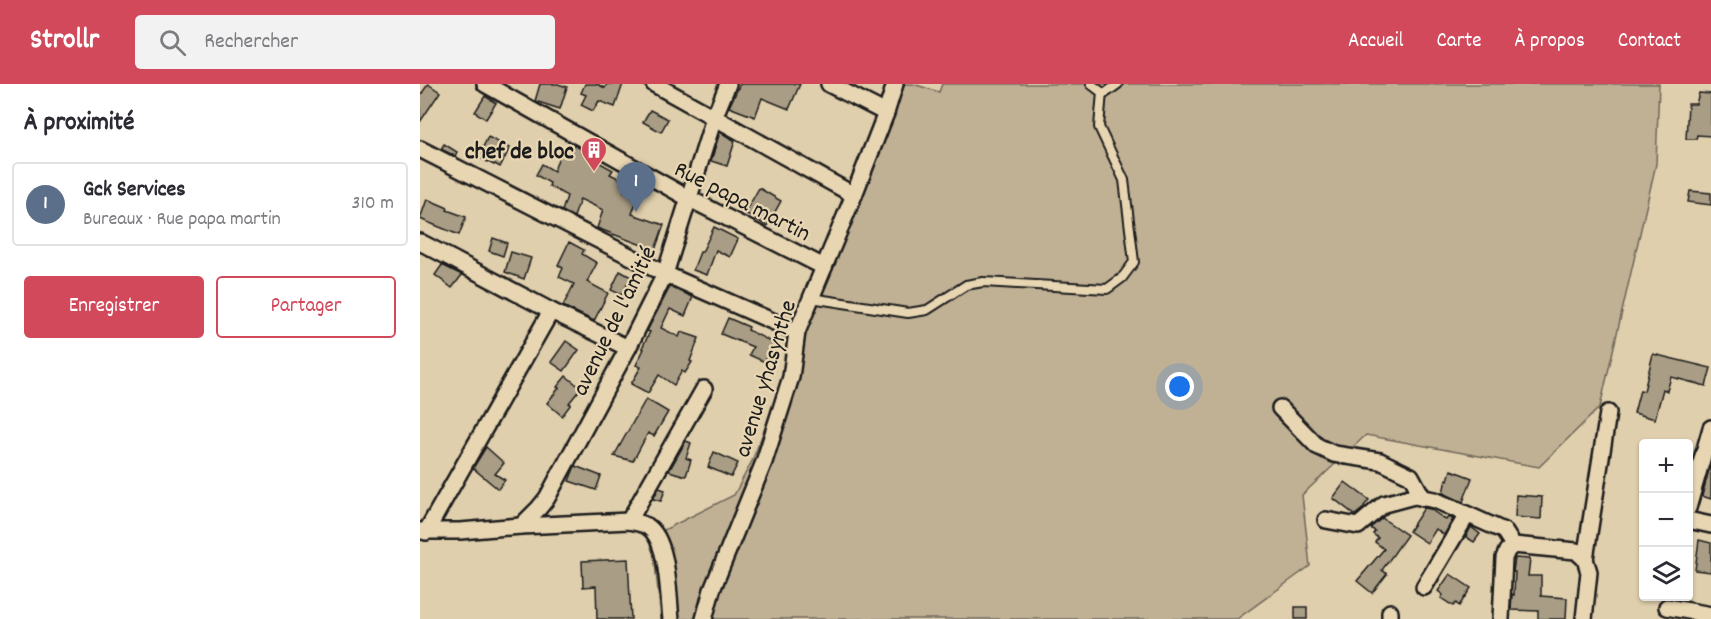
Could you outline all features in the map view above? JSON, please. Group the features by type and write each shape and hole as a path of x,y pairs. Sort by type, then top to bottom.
{"street":[{"name":"Rue papa martin","path":"485,84 688,198 824,267"},
{"path":"654,84 854,195"},
{"name":"avenue de l'amitié","path":"520,526 547,498 665,274 714,118 728,84"},
{"path":"829,84 886,113"},
{"name":"avenue yhasynthe","path":"704,619 712,590 764,462 791,378 797,332 854,195 895,84"},
{"path":"420,149 665,274 797,332"},
{"path":"420,242 551,311 628,348"},
{"path":"423,532 551,311"},
{"path":"629,521 704,389"},
{"path":"1280,408 1317,446 1334,454 1380,460 1411,476 1423,498"},
{"path":"1585,559 1608,413"},
{"path":"1693,494 1710,437"},
{"path":"1326,520 1358,526 1384,504 1414,496 1435,500 1504,531 1513,545"},
{"path":"1424,587 1467,515"},
{"path":"423,532 629,521 647,526 662,547 671,619"},
{"path":"1693,521 1711,525"},
{"path":"1513,545 1576,551 1585,559 1590,572 1584,619"},
{"path":"1501,619 1504,558 1513,545"},
{"path":"1667,607 1711,615"}],"lane":[{"path":"1091,84 1104,94 1118,84"},
{"path":"811,298 908,314 927,310 966,285 983,282 1107,289 1122,278 1134,262 1124,180 1099,127 1102,92"}],"shaded area":[{"path":"889,84 913,84 939,92 942,84 1659,84 1656,164 1600,407 1539,467 1366,435 1302,495 1310,566 1237,619 661,619 652,536 734,495 752,461 797,346 800,305"}],"building":[{"path":"428,84 440,92 420,122 420,96"},
{"path":"540,84 558,84 567,87 560,109 535,101"},
{"path":"585,84 597,84 605,88 607,84 623,84 615,107 599,101 593,111 581,105 586,95 581,93"},
{"path":"740,84 800,84 789,109 762,98 755,117 729,107"},
{"path":"1699,93 1711,94 1711,136 1697,135 1696,139 1686,139 1688,104 1696,104"},
{"path":"485,96 496,103 486,119 475,112"},
{"path":"650,110 668,119 661,132 643,122"},
{"path":"720,132 735,141 727,166 711,161"},
{"path":"488,137 510,148 500,167 478,157"},
{"path":"444,144 457,152 455,156 441,149"},
{"path":"574,145 583,150 582,153 613,170 610,174 628,183 624,191 638,196 632,214 664,225 655,250 597,228 603,210 580,199 574,217 562,211 567,196 549,186 550,183 536,175 542,164 554,171 561,150 571,154"},
{"path":"759,188 781,201 767,226 745,213"},
{"path":"1690,191 1711,193 1711,205 1688,202"},
{"path":"427,199 466,217 459,235 420,219"},
{"path":"714,227 738,239 730,257 716,250 707,275 693,270"},
{"path":"493,238 507,243 503,256 489,251"},
{"path":"569,242 584,250 582,254 597,263 587,282 608,293 594,321 563,306 574,284 559,277 563,268 558,265"},
{"path":"511,252 531,258 524,279 505,272"},
{"path":"442,265 462,275 452,288 435,275"},
{"path":"620,271 631,277 622,295 611,290"},
{"path":"670,287 693,297 685,316 670,309 661,328 679,337 681,332 699,338 690,361 692,362 685,373 682,371 674,385 659,375 648,393 631,384 641,367 636,365 650,332 647,331"},
{"path":"728,318 749,327 748,330 776,344 771,356 768,354 765,362 749,355 753,347 721,334"},
{"path":"566,341 579,350 564,371 551,362"},
{"path":"1653,354 1711,368 1706,386 1671,377 1667,391 1663,389 1655,419 1634,413 1640,390 1644,391"},
{"path":"566,376 581,388 562,416 547,403"},
{"path":"646,399 668,412 654,436 648,433 633,461 614,456"},
{"path":"686,441 691,443 686,458 691,460 686,476 669,471"},
{"path":"486,447 504,463 495,474 505,480 498,489 473,468"},
{"path":"714,452 738,463 731,477 708,467"},
{"path":"575,466 601,476 596,490 569,481"},
{"path":"1711,466 1711,499 1702,496"},
{"path":"1451,470 1472,478 1463,502 1443,493"},
{"path":"1345,482 1369,500 1365,507 1355,515 1333,498"},
{"path":"659,488 665,490 661,501 653,499"},
{"path":"1516,495 1542,497 1541,519 1515,517"},
{"path":"1424,508 1430,509 1446,520 1448,517 1453,519 1444,535 1436,529 1427,543 1409,531"},
{"path":"1382,518 1407,535 1382,570 1387,574 1372,593 1357,581 1384,549 1375,542 1378,538 1373,534 1375,531 1370,528"},
{"path":"1471,527 1480,534 1474,542 1466,537"},
{"path":"1699,540 1711,543 1711,572 1695,570"},
{"path":"1515,558 1530,559 1528,576 1541,576 1541,596 1567,598 1566,619 1538,619 1538,611 1511,610 1512,594 1514,595"},
{"path":"628,559 631,619 597,619 596,586 583,587 582,561"},
{"path":"1450,574 1471,588 1459,606 1456,603 1453,606 1441,598 1443,595 1438,591"},
{"path":"1295,607 1307,607 1307,619 1295,619"}],"place":[{"name":"chef de bloc","path":"594,173"},
{"name":"Gck Services","path":"636,212"}]}
